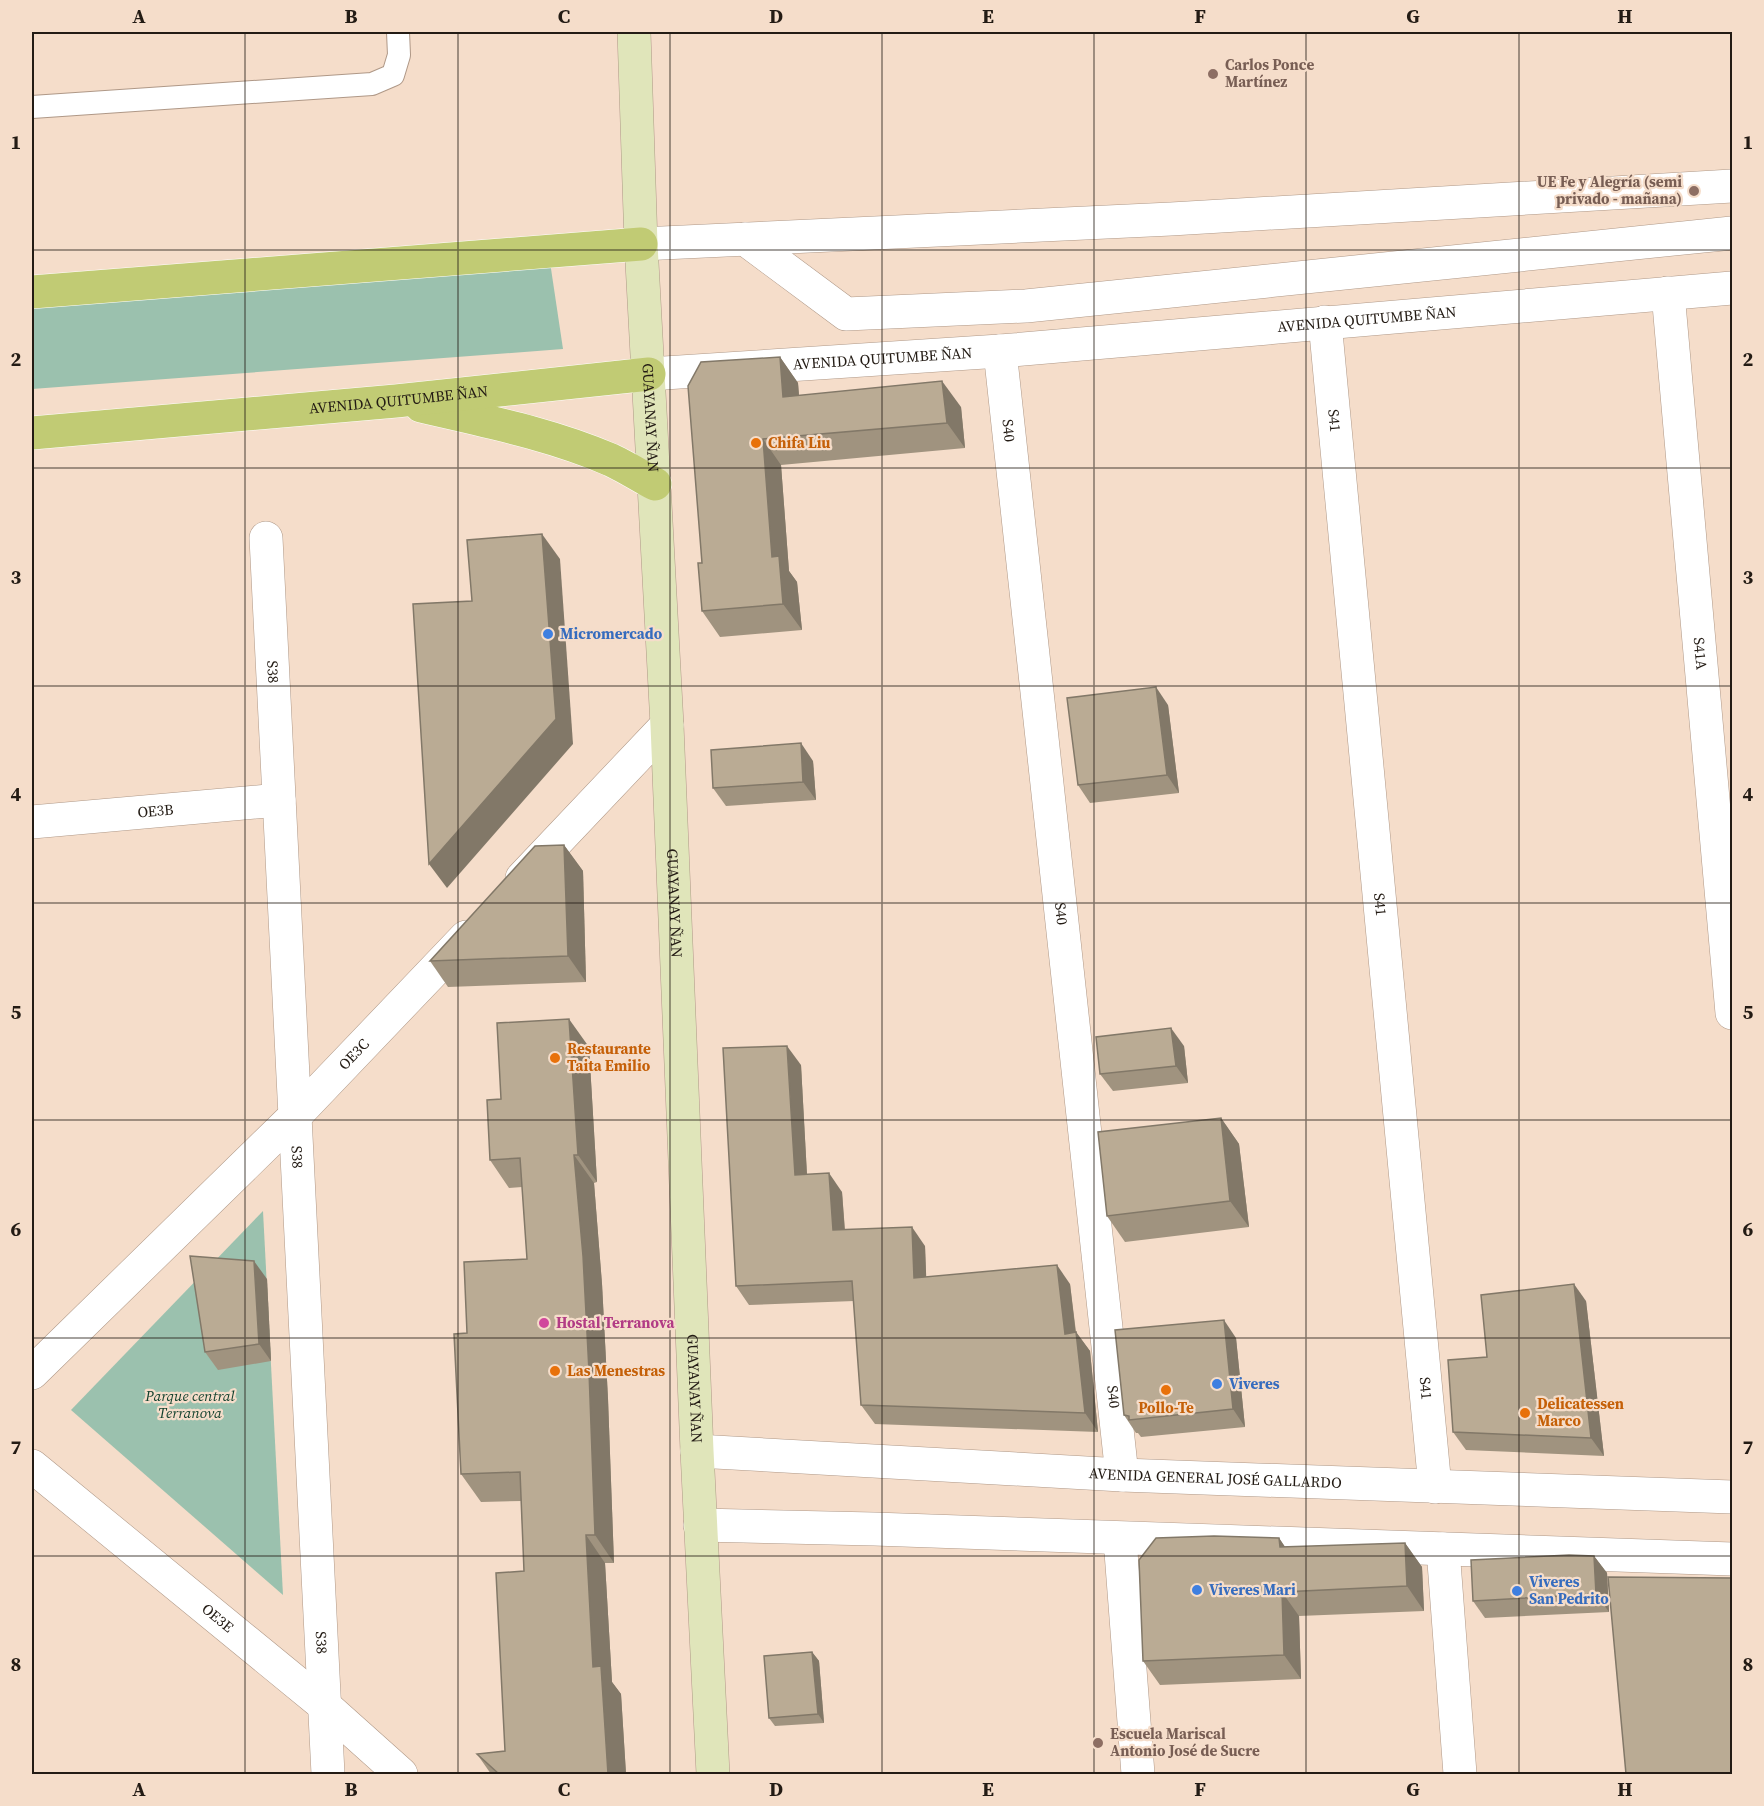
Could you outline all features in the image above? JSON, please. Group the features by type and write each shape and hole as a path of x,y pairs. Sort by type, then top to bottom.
{"main road":[{"name":"GUAYANAY ÑAN","path":"634,32 641,244 667,725 700,1525 713,1774"},
{"path":"32,292 641,244"},
{"name":"AVENIDA QUITUMBE ÑAN","path":"32,433 396,401 649,374"},
{"path":"396,401 482,420 564,443 611,461 655,484"}],"street":[{"path":"641,244 1171,219 1732,186"},
{"path":"745,239 846,314 1026,306 1732,233"},
{"name":"AVENIDA QUITUMBE ÑAN","path":"649,374 1000,351 1732,288"},
{"name":"S41A","path":"1668,293 1732,1013"},
{"name":"S41","path":"1325,322 1434,1486"},
{"name":"S40","path":"1000,351 1122,1474"},
{"name":"S38","path":"266,538 328,1774"},
{"name":"OE3C","path":"32,1373 295,1116 667,725"},
{"name":"OE3B","path":"32,822 279,800"},
{"name":"AVENIDA GENERAL JOSÉ GALLARDO","path":"697,1451 1122,1474 1732,1497"},
{"name":"OE3E","path":"32,1466 324,1706 401,1774"},
{"path":"700,1525 1732,1559"},
{"path":"1120,1539 1138,1774"},
{"path":"1443,1549 1460,1774"}],"lane":[{"path":"32,107 372,84 393,75 399,55 398,32"}],"green space":[{"path":"550,262 563,349 32,389 32,305"},
{"name":"Parque central Terranova","path":"263,1211 283,1595 71,1410"}],"building":[{"path":"780,357 783,397 942,381 947,423 763,439 772,557 779,556 783,604 702,611 698,563 702,563 688,386 701,362"},
{"path":"542,534 556,719 429,864 413,604 472,601 467,540"},
{"path":"1156,687 1167,775 1078,785 1067,698"},
{"path":"801,743 803,782 713,788 711,750"},
{"path":"564,845 568,956 430,961 535,846"},
{"path":"569,1019 578,1155 574,1155 583,1256 589,1371 595,1535 586,1535 593,1667 601,1666 608,1774 499,1774 477,1754 505,1751 496,1573 524,1571 520,1472 461,1474 454,1334 467,1333 464,1262 527,1259 520,1158 490,1160 487,1100 501,1099 497,1023"},
{"path":"1171,1028 1176,1066 1100,1074 1096,1037"},
{"path":"787,1046 795,1175 829,1173 833,1230 912,1227 914,1278 1057,1265 1065,1334 1076,1332 1085,1413 861,1405 852,1281 736,1286 723,1048"},
{"path":"1221,1118 1230,1201 1107,1216 1098,1132"},
{"path":"190,1256 254,1261 259,1344 205,1352"},
{"path":"1574,1284 1591,1438 1453,1432 1448,1360 1487,1357 1481,1295"},
{"path":"1224,1320 1233,1409 1129,1420 1129,1416 1124,1415 1115,1330"},
{"path":"1214,1536 1279,1538 1280,1547 1405,1543 1407,1586 1282,1592 1284,1655 1143,1661 1139,1560 1156,1538"},
{"path":"1569,1555 1594,1556 1596,1594 1473,1601 1471,1560"},
{"path":"1608,1577 1732,1578 1732,1774 1626,1774"},
{"path":"812,1652 818,1714 769,1718 764,1656"}],"place":[{"name":"Carlos Ponce Martínez","path":"1213,74"},
{"name":"UE Fe y Alegría (semi privado - mañana)","path":"1694,191"},
{"name":"Chifa Liu","path":"756,443"},
{"name":"Micromercado","path":"548,634"},
{"name":"Restaurante Taita Emilio","path":"555,1058"},
{"name":"Hostal Terranova","path":"544,1323"},
{"name":"Las Menestras","path":"555,1371"},
{"name":"Viveres","path":"1217,1384"},
{"name":"Pollo-Te","path":"1166,1390"},
{"name":"Delicatessen Marco","path":"1525,1413"},
{"name":"Viveres Mari","path":"1197,1590"},
{"name":"Viveres San Pedrito","path":"1517,1591"},
{"name":"Escuela Mariscal Antonio José de Sucre","path":"1098,1743"}]}
